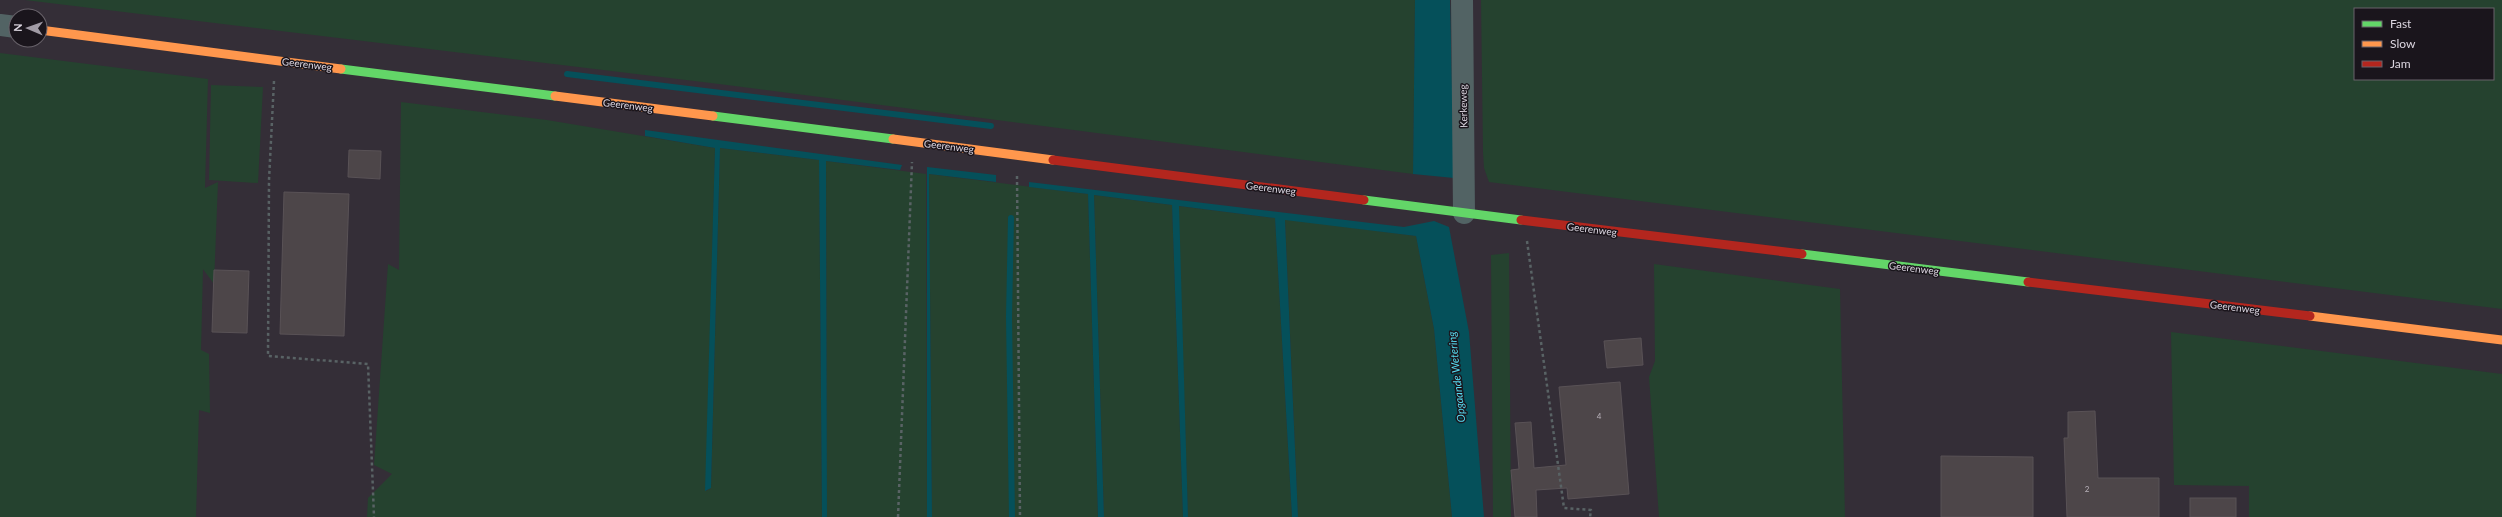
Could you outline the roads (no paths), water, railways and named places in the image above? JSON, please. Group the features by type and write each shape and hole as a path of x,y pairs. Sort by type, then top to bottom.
{"street":[{"name":"Kerkeweg","path":"1462,0 1464,213"},
{"name":"Geerenweg","path":"48,31 1464,213 2502,340"}],"water":[{"path":"1415,0 1450,0 1454,178 1413,174"},
{"path":"645,130 902,165 900,170 826,161 827,517 822,517 819,160 720,148 711,488 705,491 715,148 645,136"},
{"path":"927,167 996,175 996,182 929,174 932,517 927,517"},
{"name":"Opgaande Wetering","path":"1029,182 1404,227 1434,221 1449,227 1469,332 1484,517 1452,517 1434,329 1416,236 1285,220 1298,517 1292,517 1275,218 1179,206 1188,517 1183,517 1172,205 1094,195 1104,517 1098,517 1088,194 1029,187"}],"waterway":[{"path":"567,74 991,126"},
{"path":"1011,218 1009,317 1012,517"}]}
